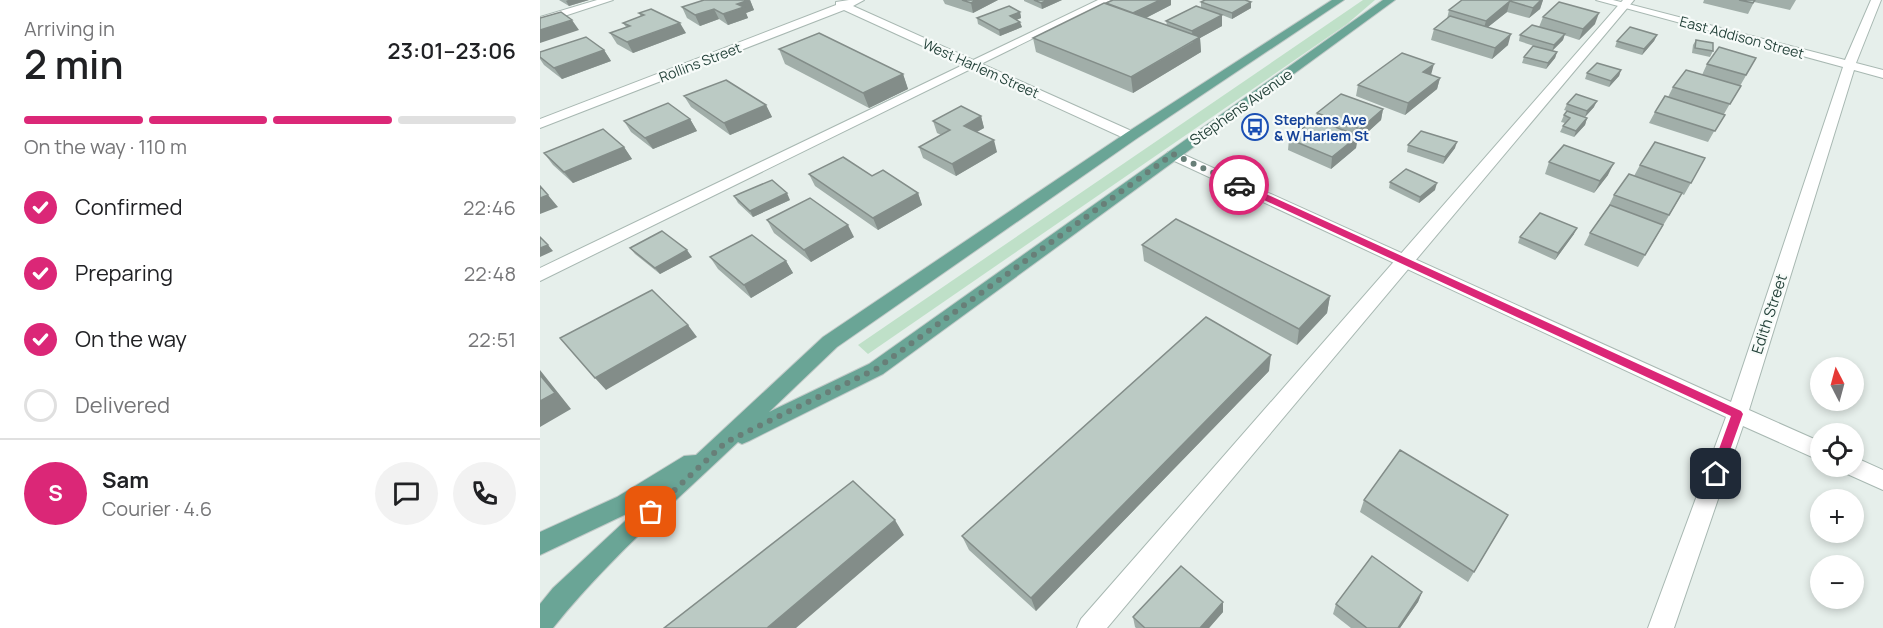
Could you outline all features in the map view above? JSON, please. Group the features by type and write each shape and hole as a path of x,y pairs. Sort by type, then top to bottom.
{"main road":[{"name":"Stephens Avenue","path":"540,624 562,597 620,540 830,342 1131,136 1339,0"},
{"name":"Stephens Avenue","path":"726,442 876,369 1390,0"},
{"path":"540,544 625,504 726,442"}],"street":[{"path":"540,21 608,0"},
{"name":"West Harlem Street","path":"831,0 1131,136"},
{"name":"Rollins Street","path":"540,124 860,0"},
{"path":"540,275 1106,0"},
{"name":"East Addison Street","path":"1601,0 1626,3 1883,74"},
{"name":"Edith Street","path":"1661,628 1737,414 1850,66 1876,0"},
{"path":"1090,628 1626,3"},
{"path":"1173,154 1810,447"},
{"path":"1864,471 1883,480"}],"green space":[{"path":"1363,0 1375,0 1347,24 868,354 858,345"}],"building":[{"path":"704,0 749,0 737,4 744,7 723,14 714,9 695,15 682,7"},
{"path":"1113,0 1160,0 1133,13 1106,3"},
{"path":"1205,0 1251,2 1232,13 1201,2"},
{"path":"1462,0 1541,0 1533,8 1510,1 1486,21 1449,10"},
{"path":"1739,0 1755,0 1753,3"},
{"path":"1559,2 1599,13 1583,29 1543,17"},
{"path":"1104,3 1200,37 1131,77 1033,38"},
{"path":"1009,6 1020,12 1010,16 1020,22 999,30 977,18"},
{"path":"1196,6 1222,15 1192,31 1166,21"},
{"path":"651,9 680,23 627,42 610,33 630,26 623,23 644,15 639,13"},
{"path":"561,12 572,20 540,30 540,18"},
{"path":"1450,16 1511,34 1495,48 1434,29"},
{"path":"1532,25 1565,34 1554,45 1520,35"},
{"path":"1630,27 1657,35 1644,49 1617,41"},
{"path":"819,33 903,74 863,93 779,49"},
{"path":"586,37 604,50 554,68 540,57 540,52"},
{"path":"1696,40 1713,43 1713,51 1695,48"},
{"path":"1533,46 1557,52 1548,63 1524,57"},
{"path":"1719,47 1756,58 1746,75 1707,64"},
{"path":"1402,53 1434,64 1423,72 1440,78 1408,103 1358,85"},
{"path":"1597,63 1621,70 1611,81 1587,73"},
{"path":"1686,70 1741,86 1730,104 1673,87"},
{"path":"726,80 766,105 724,123 684,96"},
{"path":"1341,94 1383,109 1360,129 1317,113"},
{"path":"1576,94 1597,101 1587,111 1567,104"},
{"path":"1665,96 1725,115 1715,131 1655,112"},
{"path":"668,103 690,119 645,138 624,121"},
{"path":"961,106 981,116 964,126 994,140 952,164 919,147 950,130 933,121"},
{"path":"1567,111 1587,118 1576,131 1563,126 1570,118 1564,115"},
{"path":"1315,119 1358,136 1332,157 1289,139"},
{"path":"603,129 624,147 564,172 544,153"},
{"path":"1421,131 1457,142 1445,157 1408,145"},
{"path":"1655,142 1705,158 1691,183 1640,165"},
{"path":"1564,145 1614,163 1600,181 1549,162"},
{"path":"843,157 872,176 883,170 918,193 873,218 809,174"},
{"path":"1406,169 1437,183 1420,197 1390,182"},
{"path":"1629,174 1682,193 1669,215 1614,195"},
{"path":"772,180 787,193 750,211 734,196"},
{"path":"540,186 548,195 540,198"},
{"path":"810,198 848,225 804,250 767,220"},
{"path":"1610,205 1663,225 1645,255 1590,233"},
{"path":"1540,213 1577,228 1558,253 1520,237"},
{"path":"1176,219 1330,296 1299,329 1142,245"},
{"path":"662,231 687,250 655,268 630,248"},
{"path":"752,235 786,261 744,285 710,257"},
{"path":"540,237 548,245 540,248"},
{"path":"652,290 688,325 595,378 560,338"},
{"path":"1206,317 1271,355 1031,598 962,536"},
{"path":"540,375 555,393 540,401"},
{"path":"1400,450 1508,515 1474,572 1364,500"},
{"path":"853,481 895,520 767,628 664,628"},
{"path":"1372,556 1422,592 1398,628 1367,628 1336,604"},
{"path":"1181,566 1223,602 1200,628 1145,628 1133,617"}],"way so far":[{"path":"651,512 726,442 876,369 1173,154 1239,185"}],"place":[{"name":"Stephens Ave & W Harlem St","path":"1255,127"}],"route":[{"path":"1239,185 1737,414 1716,474"}]}
